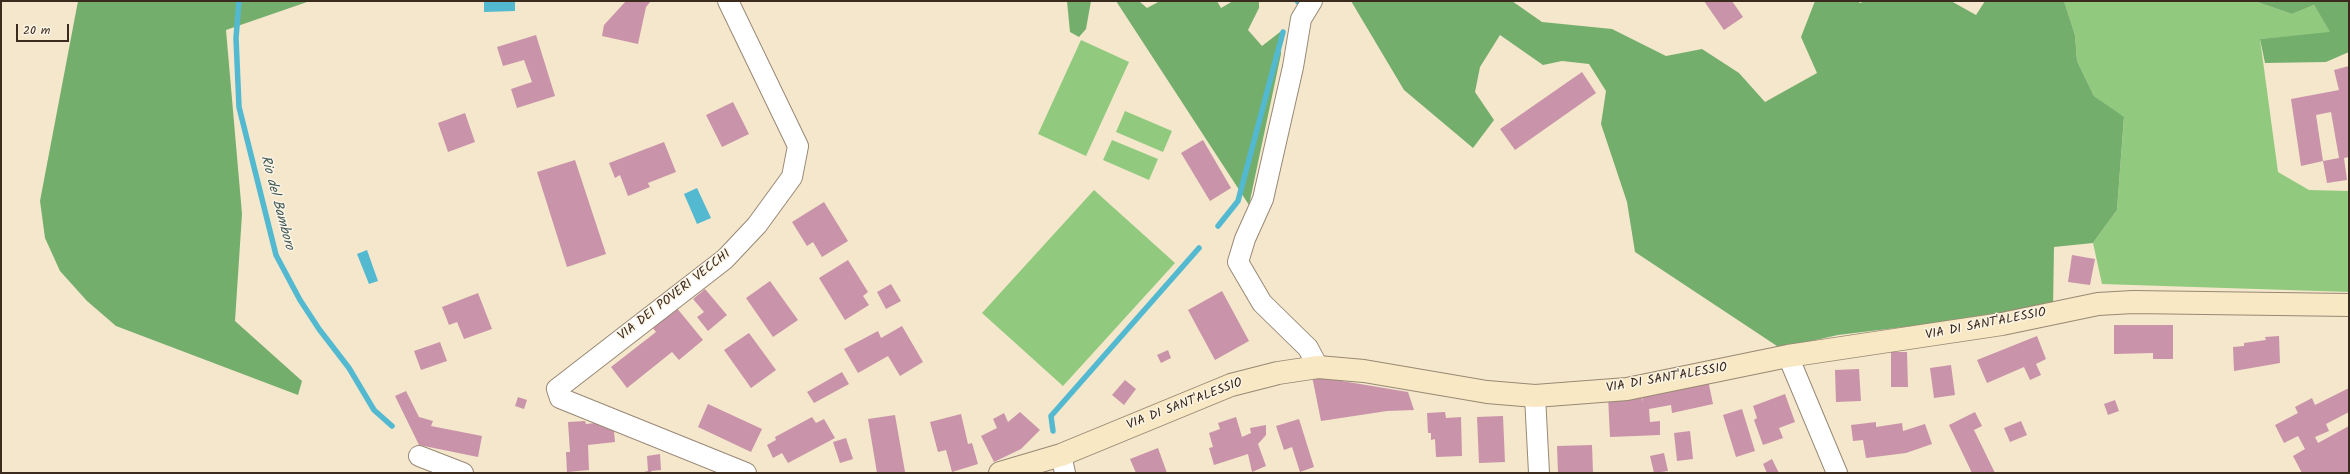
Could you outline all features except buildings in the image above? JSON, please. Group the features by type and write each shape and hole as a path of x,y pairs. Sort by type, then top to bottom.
{"street":[{"name":"VIA DEI POVERI VECCHI","path":"728,1 798,146 792,177 757,225 725,259 557,389 560,398 746,473"},
{"path":"1312,1 1301,19 1293,67 1263,199 1245,239 1238,262 1262,303 1308,348 1318,367"},
{"name":"VIA DI SANT'ALESSIO","path":"1000,473 1063,464 1231,385 1278,373 1318,367 1364,370 1487,392 1535,396 1627,389 1788,356 2002,324 2098,304 2133,302 2349,305"},
{"path":"1788,356 1837,473"},
{"path":"1535,396 1538,473"},
{"path":"426,463 463,473"}],"green space":[{"path":"78,1 310,1 226,30 242,214 235,321 302,381 298,395 116,326 87,301 60,271 45,238 40,201"},
{"path":"1067,1 1091,1 1086,29 1079,37 1070,32"},
{"path":"1116,1 1139,1 1147,8 1160,1 1217,1 1221,8 1233,1 1259,1 1259,8 1248,30 1262,46 1280,32 1281,54 1249,205"},
{"path":"1351,1 1512,1 1542,22 1612,29 1666,56 1702,49 1739,73 1765,102 1817,73 1801,37 1815,1 1858,1 1860,3 1865,1 1951,1 1976,15 1985,1 2064,1 2075,35 2077,61 2094,96 2124,117 2117,210 2093,243 2054,247 2053,309 1838,335 1780,348 1635,252 1627,202 1601,124 1606,91 1589,64 1562,61 1543,65 1500,35 1480,67 1475,92 1494,120 1473,148 1404,90"},
{"path":"2064,1 2254,1 2292,14 2314,5 2331,33 2260,39 2278,172 2309,190 2349,191 2349,292 2102,284 2093,243 2117,210 2124,118 2094,96 2077,61 2075,35"},
{"path":"2254,1 2349,1 2349,52 2326,62 2265,63 2260,39 2330,32 2314,5 2292,14"},
{"path":"1081,40 1129,62 1086,156 1038,134"},
{"path":"1125,111 1172,131 1163,152 1116,132"},
{"path":"1112,140 1158,159 1149,180 1103,160"},
{"path":"1094,190 1175,263 1063,386 982,313"}],"water":[{"path":"484,1 515,1 515,11 484,12"},
{"path":"697,188 711,218 697,224 684,194"},
{"path":"367,250 378,281 369,284 357,254"}],"waterway":[{"name":"Rio del Bamboro","path":"239,1 236,38 239,107 276,255 300,300 319,329 349,368 374,410 392,426"},
{"path":"1218,226 1238,201 1283,32"},
{"path":"1053,431 1051,416 1199,248"}]}
